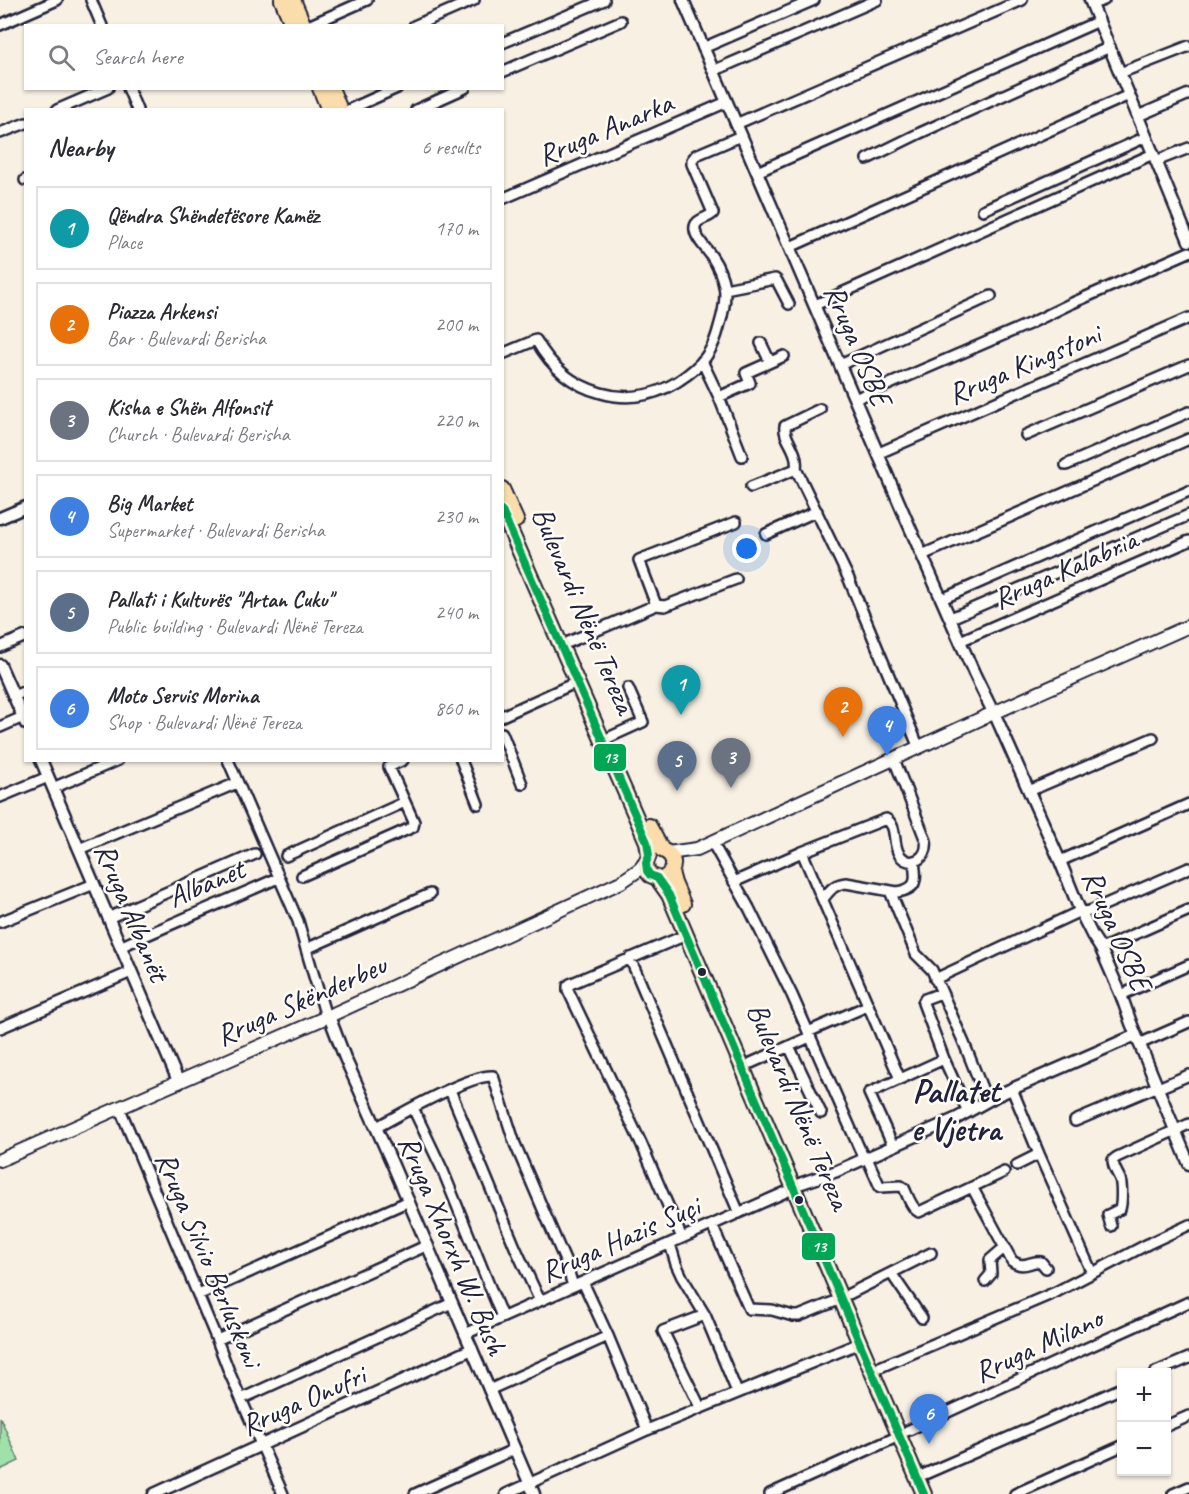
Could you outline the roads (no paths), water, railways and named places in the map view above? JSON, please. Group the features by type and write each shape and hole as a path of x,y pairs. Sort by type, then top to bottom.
{"main road":[{"path":"282,0 291,24"},
{"path":"293,0 305,24"},
{"path":"321,90 328,108"},
{"path":"332,90 339,108"},
{"name":"Bulevardi Nënë Tereza","path":"504,494 569,642 581,680 647,842 656,855 673,859 674,883 751,1063 798,1186"},
{"name":"Bulevardi Nënë Tereza","path":"507,532 610,737 654,839 656,855 647,871 655,877 669,895 845,1296 880,1367 924,1494"},
{"path":"655,877 665,878 697,849 1189,626"},
{"path":"656,855 697,849"},
{"name":"Rruga Skënderbeu","path":"0,1161 328,1016 621,882 656,855"},
{"name":"Rruga Skënderbeu","path":"621,882 655,877"},
{"name":"Bulevardi Nënë Tereza","path":"845,1296 860,1343 933,1494"}],"street":[{"path":"0,24 57,0"},
{"path":"91,0 101,24"},
{"path":"311,24 367,0"},
{"path":"419,24 474,0"},
{"path":"504,42 604,0"},
{"path":"703,48 814,0"},
{"path":"713,71 877,0"},
{"path":"736,124 1022,0"},
{"path":"1104,0 1091,2 1186,228 1189,242"},
{"name":"Rruga OSBE","path":"686,1 703,48 922,555 1029,791 1081,913 1101,949 1121,994 1189,1164"},
{"path":"504,71 621,21"},
{"path":"757,172 1099,21"},
{"path":"1120,74 1189,46"},
{"path":"867,159 1110,47"},
{"path":"62,108 103,90"},
{"path":"129,90 136,108"},
{"path":"352,108 393,90"},
{"path":"420,108 461,90"},
{"path":"1138,116 1189,94"},
{"path":"790,247 1129,95"},
{"name":"Rruga Anarka","path":"504,198 727,102"},
{"path":"0,133 24,124"},
{"path":"504,353 536,340 543,354 565,376 591,391 630,397 644,396 670,386 692,371 709,352 721,323 725,289 718,266 695,233 696,223 713,213 692,160 696,155 741,136"},
{"path":"983,210 1146,137"},
{"path":"815,305 1155,158 1189,148"},
{"path":"855,399 1189,252"},
{"path":"725,289 775,279 789,304"},
{"path":"840,364 991,296"},
{"name":"Rruga Kingstoni","path":"879,453 1189,318"},
{"path":"761,343 770,362"},
{"path":"718,397 750,383 746,373 784,356"},
{"path":"702,361 742,456"},
{"path":"1026,435 1189,365"},
{"path":"820,409 785,426 784,431 797,457 796,469 848,577 919,748"},
{"path":"1066,465 1189,412"},
{"path":"922,555 1189,439"},
{"path":"751,487 796,469"},
{"path":"942,599 1189,491"},
{"path":"0,518 24,508"},
{"path":"766,534 817,512"},
{"path":"951,618 1189,515"},
{"path":"656,605 639,560 736,522"},
{"name":"Rruga Kalabria","path":"960,640 1189,541"},
{"path":"569,642 656,605 665,606 736,579"},
{"path":"0,647 24,637"},
{"path":"0,665 24,721 0,727"},
{"path":"504,715 581,680"},
{"path":"610,737 643,722 628,688"},
{"path":"13,696 24,692"},
{"path":"504,738 522,784"},
{"path":"1029,791 1153,738"},
{"path":"734,882 885,819 889,820 892,825 898,853 910,861 917,859 926,850 926,841 894,759"},
{"name":"Rruga Albanët","path":"42,762 178,1083"},
{"path":"0,797 112,762"},
{"path":"229,762 298,921 328,1016"},
{"path":"302,876 415,825 389,767 399,762"},
{"path":"462,762 478,804"},
{"path":"79,849 237,783"},
{"path":"286,856 405,802"},
{"path":"1060,861 1189,804"},
{"path":"712,842 770,950 880,1187 901,1186 916,1211 920,1212 1004,1172"},
{"path":"802,852 900,1079"},
{"path":"108,918 255,854"},
{"path":"822,899 833,887 846,883 890,891 904,891 916,881 917,859"},
{"path":"935,979 1076,914 1090,911 1189,868"},
{"name":"Albanet","path":"120,946 278,878"},
{"path":"0,922 94,884"},
{"path":"890,891 916,954 932,970 987,1101"},
{"path":"306,949 430,894"},
{"path":"1101,949 1189,910"},
{"path":"682,1238 641,1143 568,990 570,984 686,935"},
{"path":"630,958 740,1213"},
{"path":"1121,994 1189,965"},
{"path":"0,1028 131,972"},
{"path":"941,993 925,999 923,1003 944,1059 968,1112"},
{"path":"751,1063 867,1006"},
{"name":"Rruga Xhorxh W. Bush","path":"328,1016 531,1489"},
{"path":"798,1186 866,1159 1012,1089 1138,1039 1189,1022"},
{"path":"789,1046 821,1113"},
{"path":"893,1146 869,1093 944,1059"},
{"path":"376,1127 450,1090 485,1075 493,1076 515,1144 566,1263 573,1286"},
{"path":"1076,1121 1189,1075"},
{"path":"1012,1089 1092,1273"},
{"path":"450,1090 540,1301"},
{"path":"413,1108 443,1171 502,1317"},
{"name":"Rruga Silvio Berluskoni","path":"120,1109 261,1445 284,1494"},
{"path":"1111,1226 1108,1215 1120,1209 1122,1203 1121,1182 1113,1160 1189,1124"},
{"path":"1017,1165 1039,1154"},
{"name":"Rruga Hazis Suçi","path":"465,1334 798,1186"},
{"path":"972,1187 1012,1261 1025,1266 1038,1261 1046,1268"},
{"path":"198,1295 409,1201"},
{"path":"712,1225 749,1309 772,1310 793,1316 845,1296 931,1254"},
{"path":"880,1367 1056,1292 1189,1225"},
{"path":"670,1244 676,1264 705,1315 737,1392"},
{"path":"217,1340 428,1245"},
{"path":"985,1281 991,1274 990,1260 1005,1247"},
{"path":"891,1273 922,1318"},
{"path":"583,1282 647,1430"},
{"name":"Rruga Milano","path":"770,1494 1189,1302"},
{"path":"241,1398 452,1303"},
{"path":"700,1407 663,1331 705,1315"},
{"path":"489,1390 608,1336"},
{"path":"506,1494 531,1489 647,1430 860,1343"},
{"name":"Rruga Onufri","path":"154,1494 472,1349"},
{"path":"1165,1368 1189,1358"},
{"path":"925,1474 1117,1390"},
{"path":"1171,1424 1189,1416"},
{"path":"1015,1494 1117,1448"},
{"path":"415,1494 515,1449"},
{"path":"1173,1494 1189,1487"}],"place":[{"name":"Qëndra Shëndetësore Kamëz","path":"681,715"},
{"name":"Piazza Arkensi","path":"843,737"},
{"name":"Big Market","path":"887,756"},
{"name":"Kisha e Shën Alfonsit","path":"731,788"},
{"name":"Pallati i Kulturës \"Artan Cuku\"","path":"677,791"},
{"name":"Moto Servis Morina","path":"929,1444"}],"district":[{"name":"Pallatet e Vjetra","path":"956,1110"}]}
